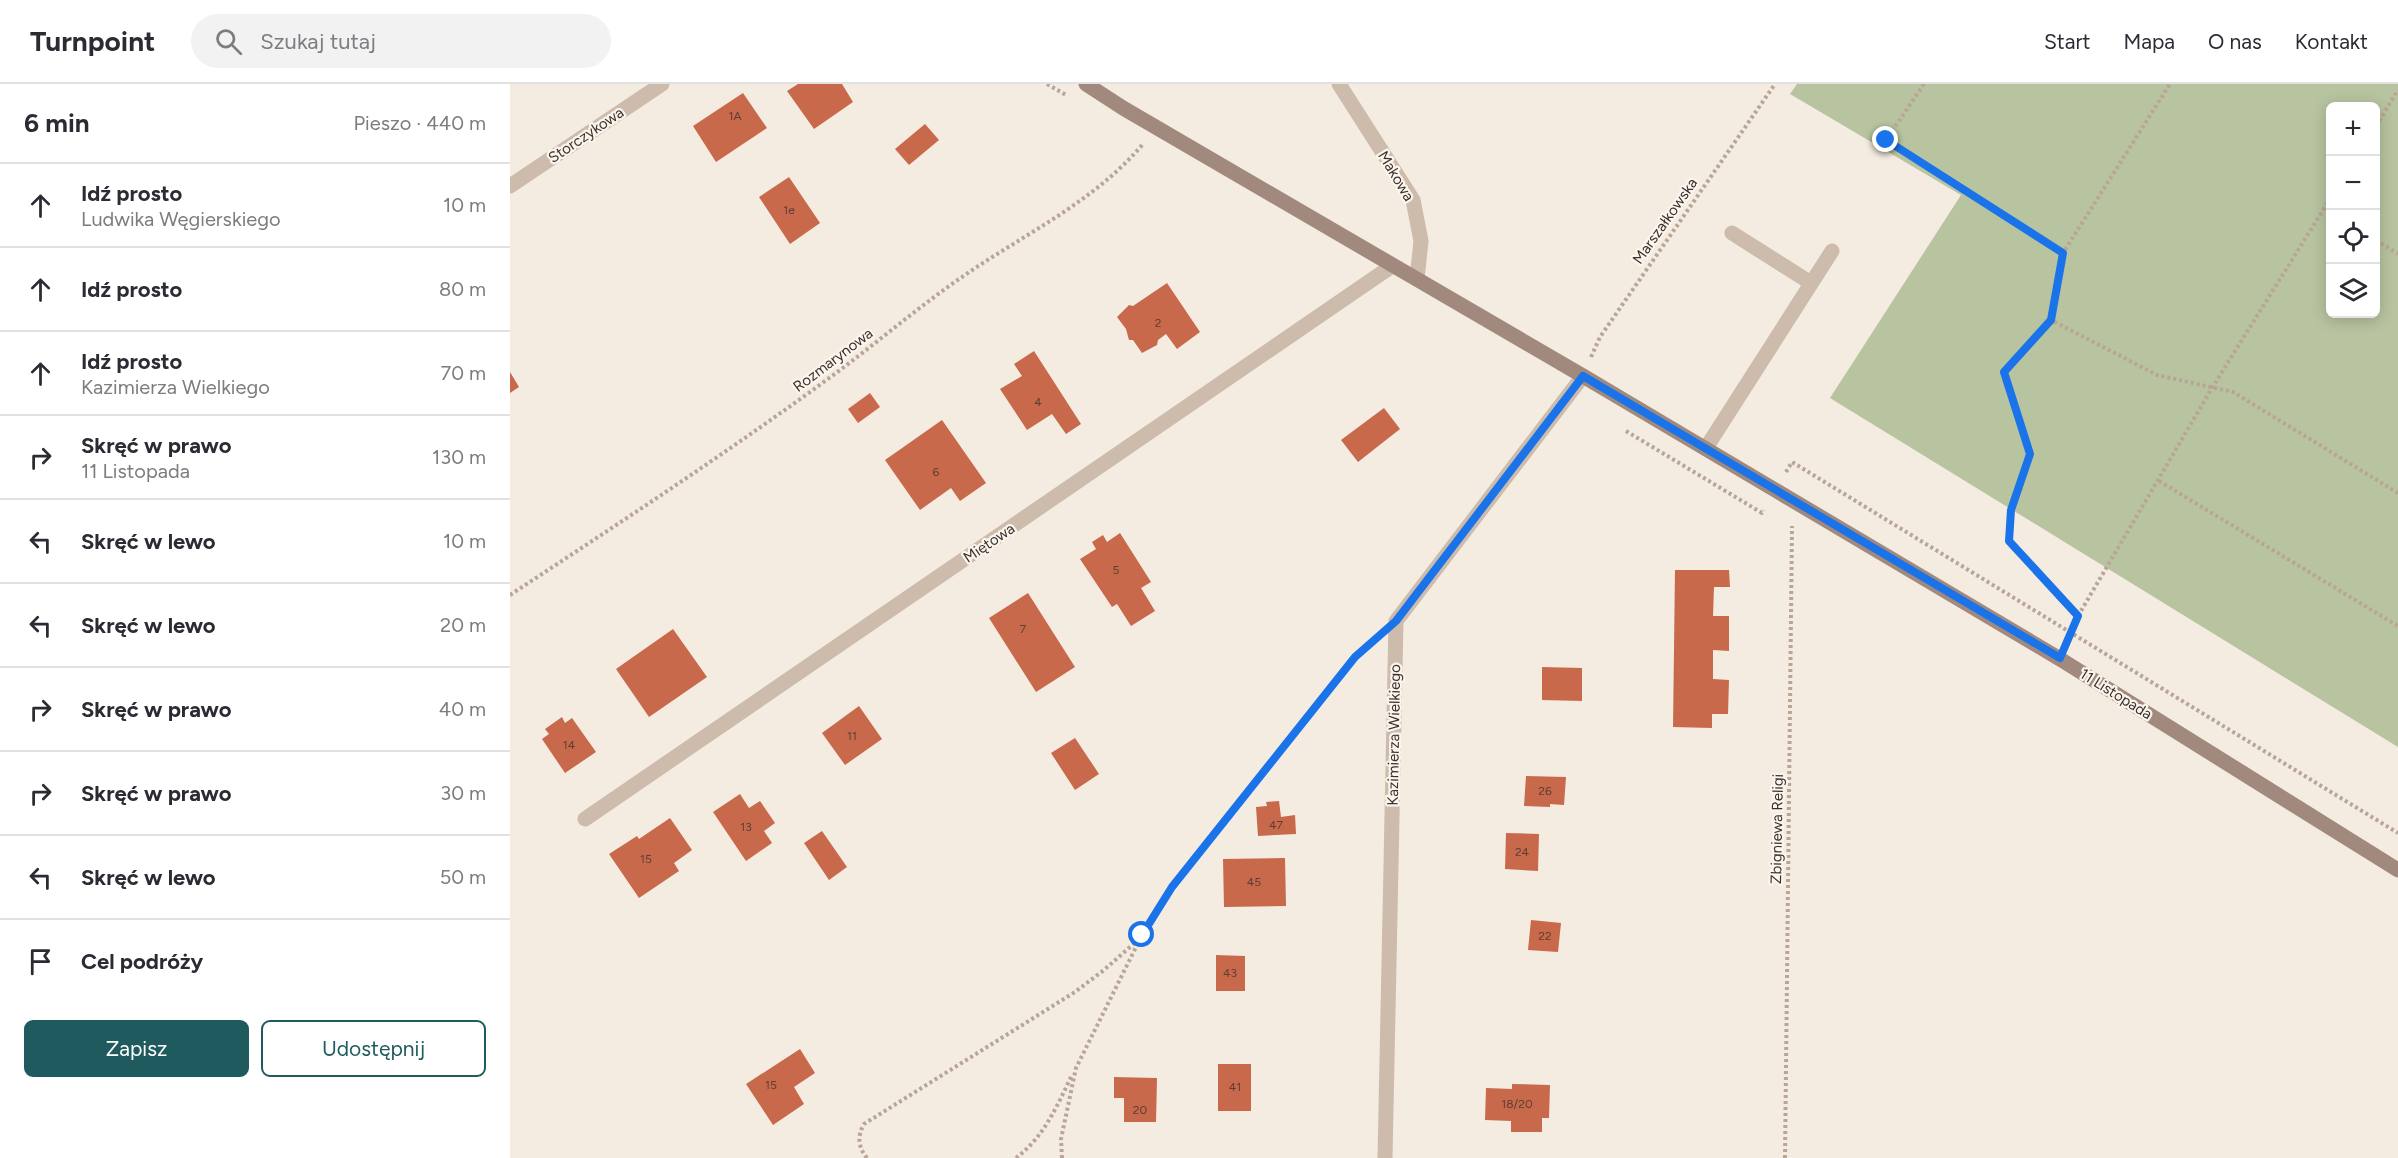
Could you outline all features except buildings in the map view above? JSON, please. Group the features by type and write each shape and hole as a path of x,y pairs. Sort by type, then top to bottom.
{"street":[{"name":"Storczykowa","path":"510,186 663,84"},
{"name":"11 Listopada","path":"1086,84 1157,128 1706,448 2060,658 2398,870"},
{"name":"Makowa","path":"1339,84 1413,200 1421,241 1417,279"},
{"path":"1732,232 1811,283"},
{"path":"1706,448 1832,251"},
{"name":"Miętowa","path":"585,819 1392,266"},
{"path":"1396,621 1583,376"},
{"name":"Kazimierza Wielkiego","path":"1385,1158 1396,621"}],"path":[{"name":"Marszałkowska","path":"1583,376 1600,338 1775,84"},
{"path":"1924,84 1886,140 2063,253"},
{"path":"2078,616 2009,541 2011,510 2030,454 2004,372 2051,320 2063,253 2170,84"},
{"path":"2380,119 2398,90"},
{"name":"Rozmarynowa","path":"510,595 728,451 828,380 965,275 1067,212 1126,165 1157,128"},
{"path":"2060,658 2078,616 2212,388 2326,206"},
{"path":"2380,243 2398,254"},
{"path":"2051,320 2157,375 2233,392 2398,494"},
{"path":"1792,462 2398,833"},
{"path":"2159,481 2398,626"},
{"name":"Zbigniewa Religi","path":"1785,1158 1792,500"},
{"path":"1016,1158 1028,1149 1049,1124 1142,935 1172,887 1355,657 1396,621"},
{"path":"867,1158 860,1149 859,1133 864,1124 1075,992 1104,970 1142,935"},
{"path":"1062,1158 1061,1138 1076,1068"}],"green space":[{"path":"1797,84 2398,84 2398,747 1830,398 1961,195 1790,94"}],"route":[{"path":"1142,935 1172,887 1355,657 1396,621 1583,376 2060,658 2078,616 2009,541 2011,510 2030,454 2004,372 2051,320 2063,253 1886,140"}]}
